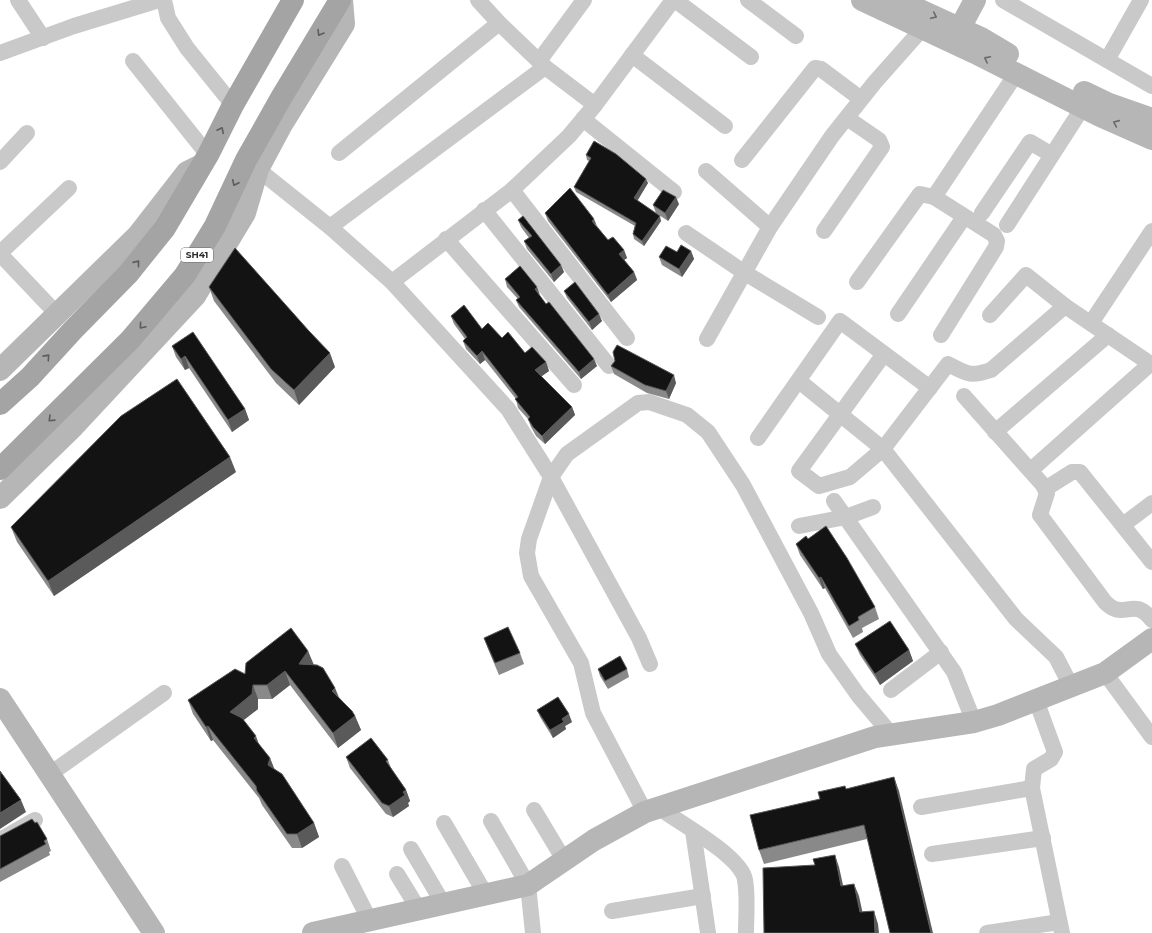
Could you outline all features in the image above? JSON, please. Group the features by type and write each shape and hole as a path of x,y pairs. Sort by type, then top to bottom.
{"main road":[{"path":"0,404 30,377 73,330 128,274 165,228 206,159 233,105 293,0"},
{"name":"SH41","path":"0,469 130,340 164,315 185,275 215,226 341,0"}],"street":[{"path":"18,0 42,38"},
{"path":"0,53 74,26 159,0"},
{"path":"164,0 168,18 187,48 233,105"},
{"path":"341,0 344,24 280,126 253,157 392,282 508,409 551,477 639,638 650,664"},
{"path":"478,0 499,23 542,64 595,106"},
{"path":"330,227 542,64 584,0"},
{"path":"392,282 446,239 512,190 569,136 595,106 674,0 751,57"},
{"path":"748,0 796,36"},
{"path":"862,0 923,28 955,35 981,38 1023,63 1107,103 1152,119"},
{"path":"898,0 1016,74 1082,107 1152,139"},
{"path":"955,35 975,0"},
{"path":"1004,0 1152,86"},
{"path":"1107,60 1141,0"},
{"path":"339,153 499,23"},
{"path":"707,339 770,227 832,136 923,28"},
{"path":"632,55 725,126"},
{"path":"30,377 4,358 56,313 138,235 186,172 206,159 133,61"},
{"path":"742,160 815,68 821,69 862,99"},
{"path":"934,197 1016,74"},
{"path":"1007,225 1082,107"},
{"path":"824,231 882,147 879,140 847,118"},
{"path":"583,119 674,192"},
{"path":"0,162 27,133"},
{"path":"982,213 1030,142 1052,155"},
{"path":"706,171 770,227"},
{"path":"56,313 0,254 68,188"},
{"path":"512,190 627,338"},
{"path":"857,282 920,194 934,197 994,235 997,241 996,247 941,335"},
{"path":"484,210 609,366"},
{"path":"898,314 964,217"},
{"path":"1091,323 1152,231"},
{"path":"686,233 745,273 818,317"},
{"path":"446,239 574,386"},
{"path":"990,315 1026,275 1065,306 1151,365 1031,470"},
{"path":"884,354 799,471 819,486 850,476 883,449 948,364 969,374 980,374 991,370 1065,306"},
{"path":"0,498 73,427 164,315"},
{"path":"758,438 840,321 930,388"},
{"path":"995,432 1108,335"},
{"path":"799,381 883,449 1016,619 1056,657 1071,686"},
{"path":"964,396 1031,470 1045,489 1047,493 1040,515 1105,602 1112,609 1118,610 1137,608 1146,612 1152,620"},
{"path":"746,933 746,879 738,866 728,855 693,831 652,810 593,713 581,664 531,576 528,567 527,553 529,539 551,477 566,454 638,404 649,402 687,415 700,425 708,432 743,485 811,613 830,654 858,695 890,733"},
{"path":"1045,489 1072,472 1080,472 1152,562"},
{"path":"834,501 954,672 974,722"},
{"path":"1123,525 1152,503"},
{"path":"799,526 846,517 873,507"},
{"path":"313,933 528,885 594,840 652,810 890,733 974,722 1105,673 1152,639"},
{"path":"890,690 941,652"},
{"path":"1105,673 1152,737"},
{"path":"50,774 164,693"},
{"path":"0,699 154,933"},
{"path":"987,933 1060,928 1032,788 1034,768 1050,759 1055,752 1036,700"},
{"path":"921,807 1032,788"},
{"path":"534,810 564,860"},
{"path":"0,839 35,820"},
{"path":"491,821 528,885 533,933"},
{"path":"444,823 486,895"},
{"path":"693,831 708,933"},
{"path":"932,854 1043,838"},
{"path":"411,849 444,904"},
{"path":"342,866 370,921"},
{"path":"398,874 419,910"},
{"path":"612,911 702,896"}],"building":[{"path":"594,141 616,154 646,179 634,198 660,216 642,241 633,234 636,223 574,187 591,158 586,155"},
{"path":"570,188 594,219 592,221 608,240 613,237 624,250 619,254 634,272 608,295 545,213"},
{"path":"663,190 676,197 665,213 653,205"},
{"path":"523,216 561,265 551,274 524,241 532,236 518,220"},
{"path":"681,245 691,251 679,269 659,257 666,246 677,252"},
{"path":"235,248 330,353 294,390 271,369 209,287"},
{"path":"520,266 537,287 535,289 546,304 549,302 594,359 579,372 516,300 520,297 505,279"},
{"path":"575,282 599,314 589,322 564,291"},
{"path":"464,305 482,329 488,323 502,338 508,332 525,353 532,347 546,362 535,370 572,407 542,436 533,427 528,419 530,417 515,399 518,397 482,351 477,356 463,341 467,337 451,316"},
{"path":"193,332 245,409 228,420 185,356 181,359 172,346"},
{"path":"617,345 674,375 666,391 645,385 611,366 615,361 613,352"},
{"path":"177,379 230,457 48,581 11,527 121,416"},
{"path":"826,526 847,558 875,607 858,617 859,620 849,626 821,577 819,578 796,544 806,536 808,539"},
{"path":"890,621 909,650 875,674 855,644"},
{"path":"508,627 520,653 495,663 484,638"},
{"path":"291,628 308,651 299,664 317,665 323,668 335,688 332,691 355,716 333,733 285,671 267,685 253,685 252,694 230,712 242,718 256,736 254,738 270,758 268,765 282,774 314,823 297,834 287,834 257,791 256,786 208,726 206,727 188,700 235,669 245,674 246,663"},
{"path":"620,656 627,669 605,681 598,669"},
{"path":"558,697 569,714 562,719 564,722 550,730 537,710"},
{"path":"371,738 388,760 386,761 406,790 403,792 405,795 389,806 382,803 346,757"},
{"path":"0,771 21,800 0,813"},
{"path":"894,777 931,933 890,933 864,825 759,850 750,815 820,799 818,792 845,786 846,789"},
{"path":"32,819 35,823 37,822 47,839 44,841 46,844 0,869 0,836"},
{"path":"835,855 841,886 854,884 860,912 874,911 875,933 764,933 763,868 815,865 813,859"}]}
